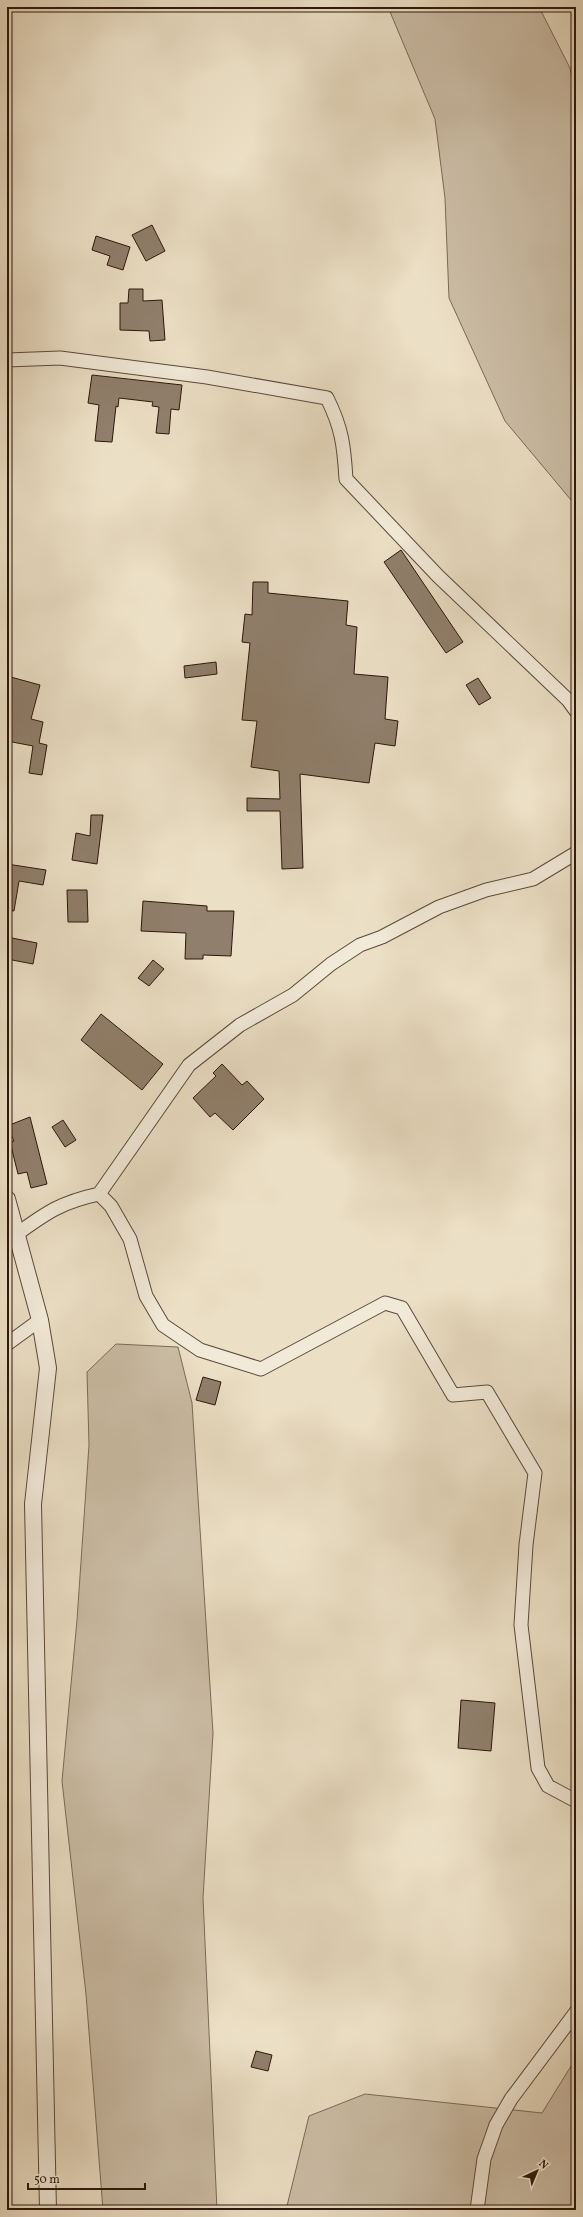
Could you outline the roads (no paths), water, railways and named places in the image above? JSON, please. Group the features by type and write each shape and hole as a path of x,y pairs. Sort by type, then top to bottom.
{"street":[{"path":"7,360 60,358 206,377 327,398 339,421 344,452 346,479 438,576 568,700 576,712"},
{"path":"17,1234 51,1210 77,1199 99,1194 189,1065 240,1025 293,995 331,964 360,945 382,936 439,906 486,890 533,879 576,853"},
{"path":"99,1194 111,1206 130,1239 146,1296 163,1325 200,1350 261,1369 385,1303 402,1308 453,1395 487,1392 535,1473 526,1545 521,1625 538,1768 548,1786 576,1801"},
{"path":"7,1199 40,1320 48,1368 33,1504 48,2210"},
{"path":"7,1344 40,1320"},
{"path":"477,2210 484,2159 496,2125 511,2099 548,2053 576,2012"}]}
